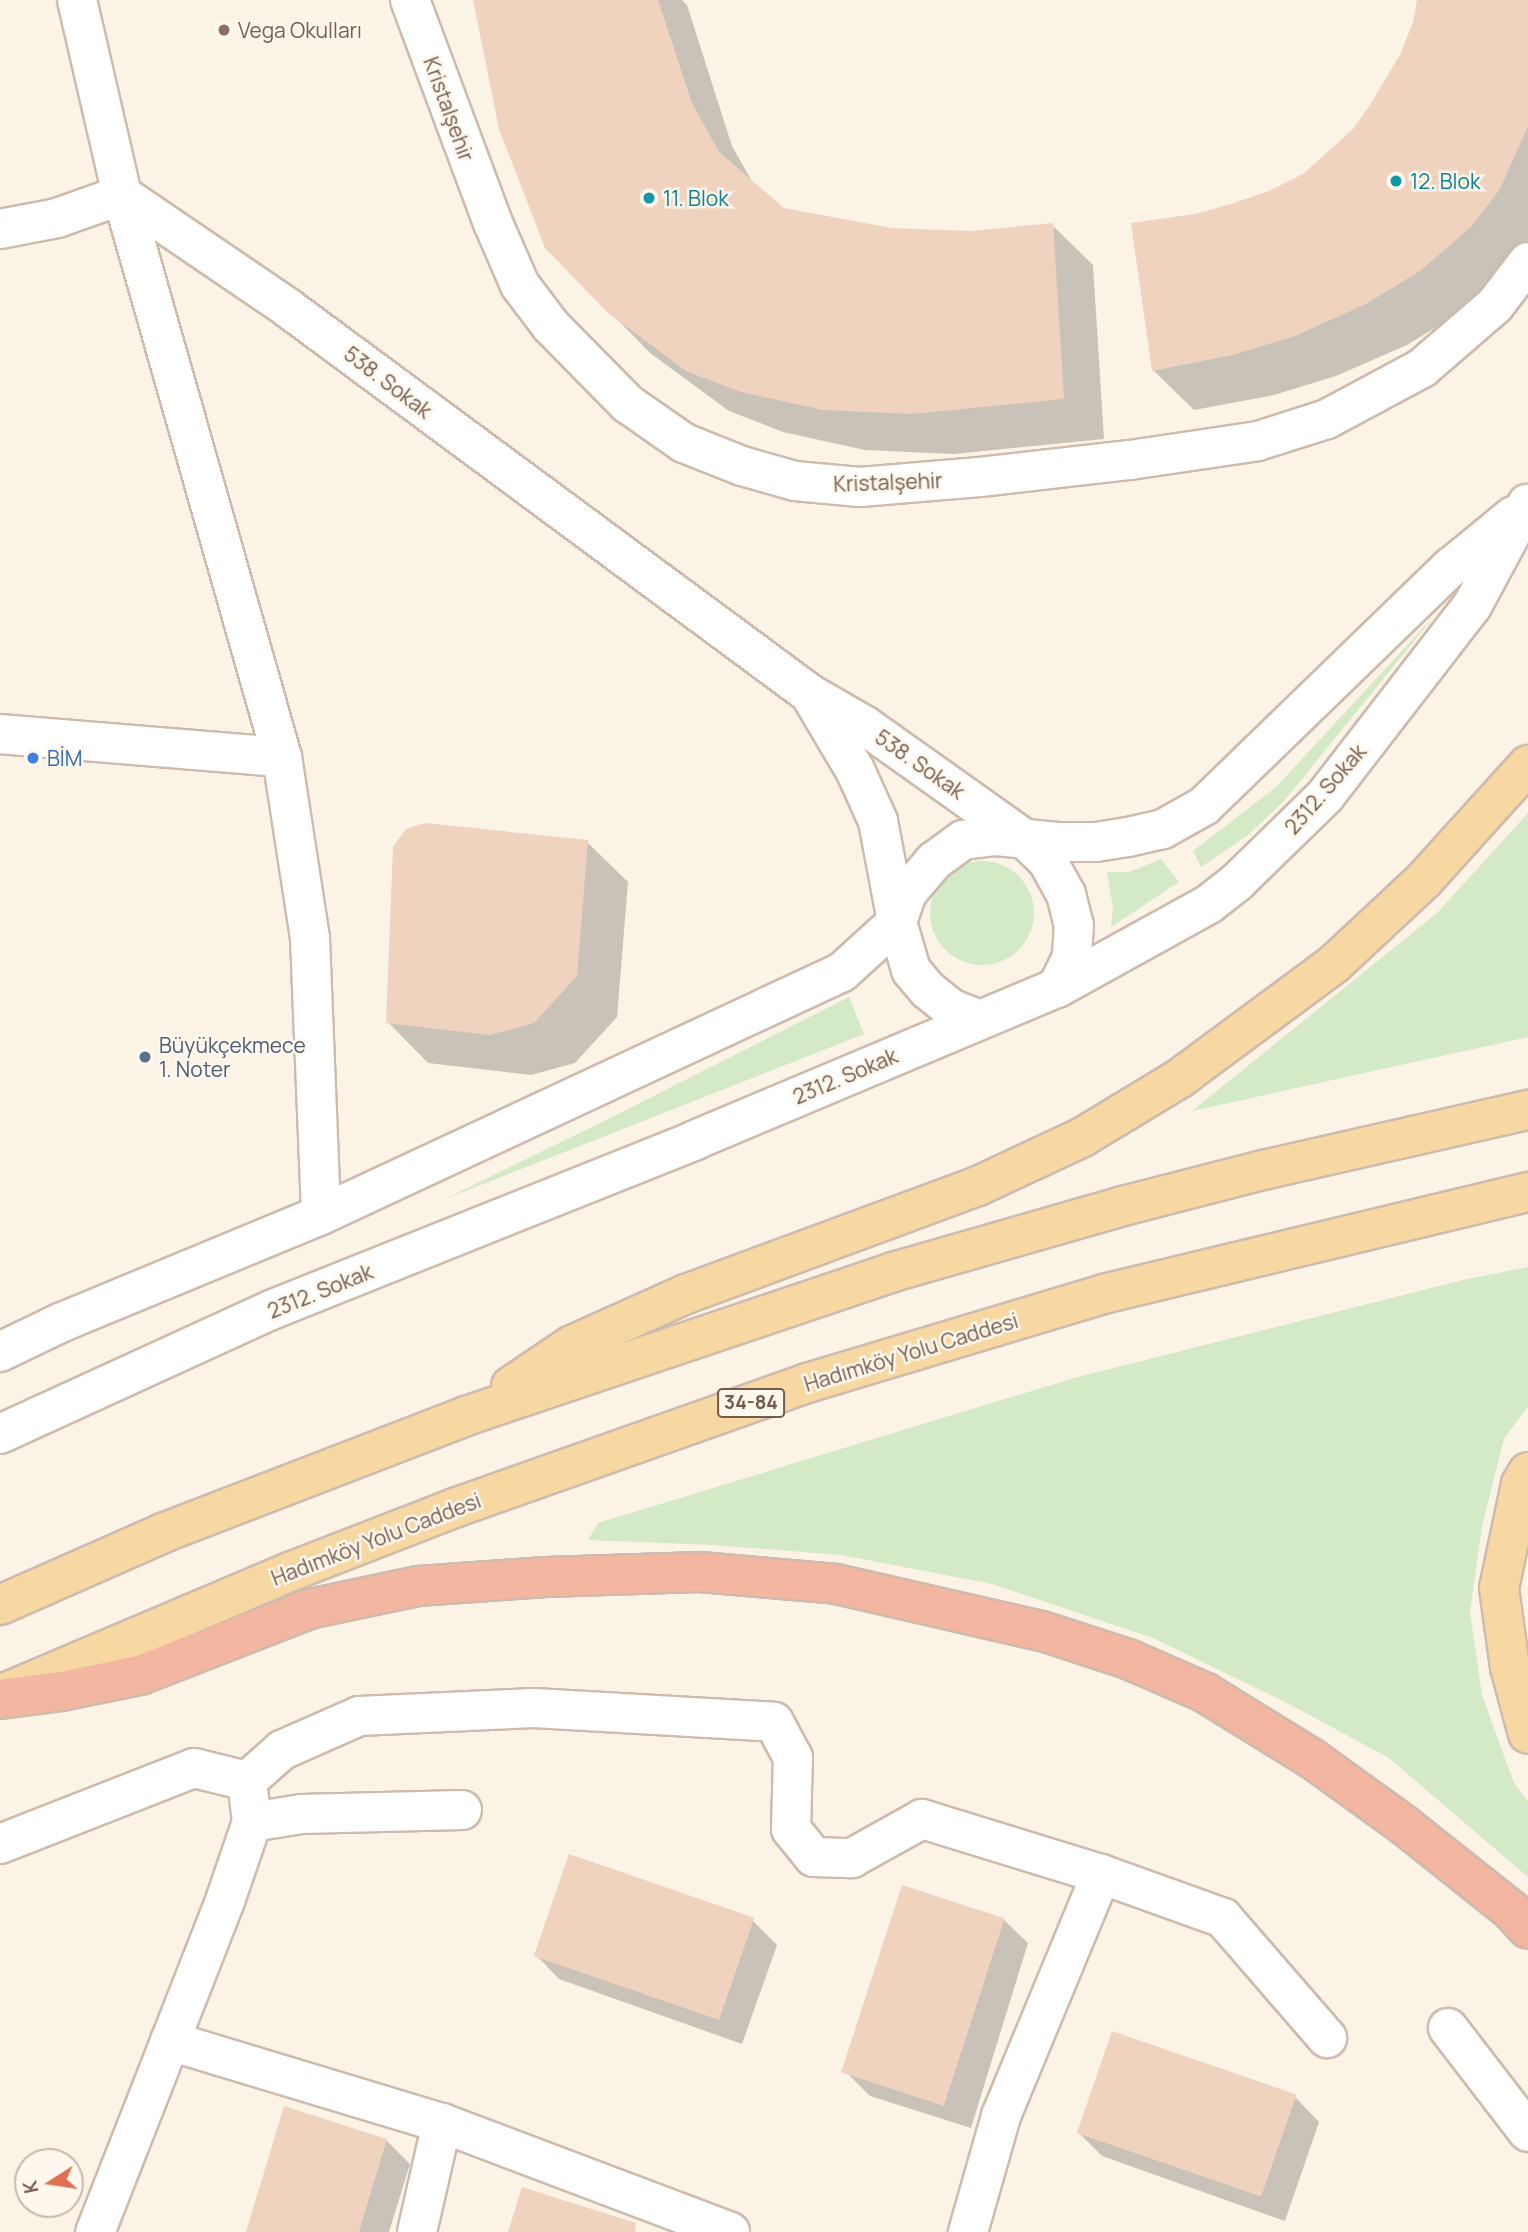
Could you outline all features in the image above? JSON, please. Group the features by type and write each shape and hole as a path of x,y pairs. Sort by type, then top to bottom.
{"highway":[{"path":"0,1697 62,1691 140,1675 309,1609 418,1586 546,1577 700,1572 836,1584 1042,1631 1128,1659 1204,1692 1314,1760 1393,1816 1511,1910 1528,1929"}],"main road":[{"path":"466,1416 572,1345 686,1294 978,1186 1081,1138 1136,1105 1180,1077 1334,964 1424,880 1528,765"},
{"path":"0,1605 163,1533 466,1416 893,1272 1008,1238 1263,1170 1528,1110"},
{"name":"Hadımköy Yolu Caddesi","path":"0,1697 292,1571 457,1507 807,1383 1107,1293 1528,1192"},
{"path":"1528,1472 1521,1484 1499,1588 1510,1667 1528,1734"}],"street":[{"path":"77,0 122,195 282,757 310,938 321,1215"},
{"name":"Kristalşehir","path":"410,0 493,223 520,285 551,326 628,404 684,443 742,466 796,481 860,486 980,477 1130,460 1258,441 1328,419 1422,368 1495,305 1528,262"},
{"path":"0,229 57,218 122,195"},
{"name":"538. Sokak","path":"122,195 288,307 810,694 864,724 1026,840"},
{"name":"2312. Sokak","path":"0,1352 60,1323 321,1215 842,972 897,922 907,893 934,861 963,840 996,836 1026,840 1096,842 1163,829 1204,806 1451,567 1528,504"},
{"name":"2312. Sokak","path":"0,1434 271,1310 695,1140 1058,988 1209,904 1237,882 1325,796 1472,606 1528,504"},
{"name":"538. Sokak","path":"810,694 855,770 878,821 897,922"},
{"path":"0,734 282,757"},
{"path":"1026,840 1047,860 1059,883 1074,925 1072,957 1058,988"},
{"path":"897,922 911,970 928,990 950,1008 980,1020"},
{"path":"247,1781 282,1750 359,1716 534,1708 774,1722 793,1757 791,1829 814,1857 852,1858 922,1819 1101,1874 1223,1918 1327,2038"},
{"path":"0,1844 194,1768 247,1781"},
{"path":"95,2232 225,1901 252,1822 247,1781"},
{"path":"252,1822 301,1814 462,1810"},
{"path":"968,2232 1001,2116 1101,1874"},
{"path":"1448,2028 1528,2132"},
{"path":"170,2041 442,2123 708,2229"},
{"path":"417,2232 442,2123"}],"green space":[{"path":"1436,614 1284,801 1248,835 1201,867 1193,851 1276,787"},
{"path":"1528,813 1528,1037 1192,1111 1437,913"},
{"path":"1161,859 1179,882 1111,927 1113,909 1107,872 1129,872"},
{"path":"982,861 1002,865 1019,876 1030,893 1034,913 1030,933 1019,950 1002,961 982,965 962,961 945,950 934,933 930,913 934,893 945,876 962,865"},
{"path":"849,997 864,1034 445,1199 606,1120"},
{"path":"1528,1267 1528,1406 1504,1439 1482,1526 1470,1612 1482,1695 1514,1783 1528,1802 1528,1877 1389,1758 1287,1703 1153,1638 992,1584 841,1555 713,1545 588,1540 598,1523 1074,1378 1463,1280"}],"building":[{"name":"11. Blok","path":"473,0 658,0 692,103 719,152 784,208 892,228 971,231 1053,223 1064,399 912,414 823,410 741,392 686,371 607,312 545,248 499,129"},
{"name":"12. Blok","path":"1417,0 1528,0 1528,126 1500,189 1471,227 1420,271 1366,304 1295,336 1233,355 1152,371 1131,223 1195,214 1231,204 1269,191 1303,174 1353,129 1370,105 1401,53 1413,22"},
{"path":"425,823 588,840 577,976 534,1023 490,1035 386,1023 393,847 406,829"},
{"path":"569,1854 754,1918 719,2020 534,1956"},
{"path":"902,1885 1005,1918 944,2106 841,2072"},
{"path":"1112,2031 1296,2094 1261,2197 1077,2133"},
{"path":"284,2106 387,2139 359,2232 246,2232"},
{"path":"522,2187 636,2223 635,2232 508,2232"}],"place":[{"name":"Vega Okulları","path":"224,30"},
{"name":"12. Blok","path":"1396,181"},
{"name":"11. Blok","path":"649,198"},
{"name":"BİM","path":"33,758"},
{"name":"Büyükçekmece 1. Noter","path":"145,1057"}]}
